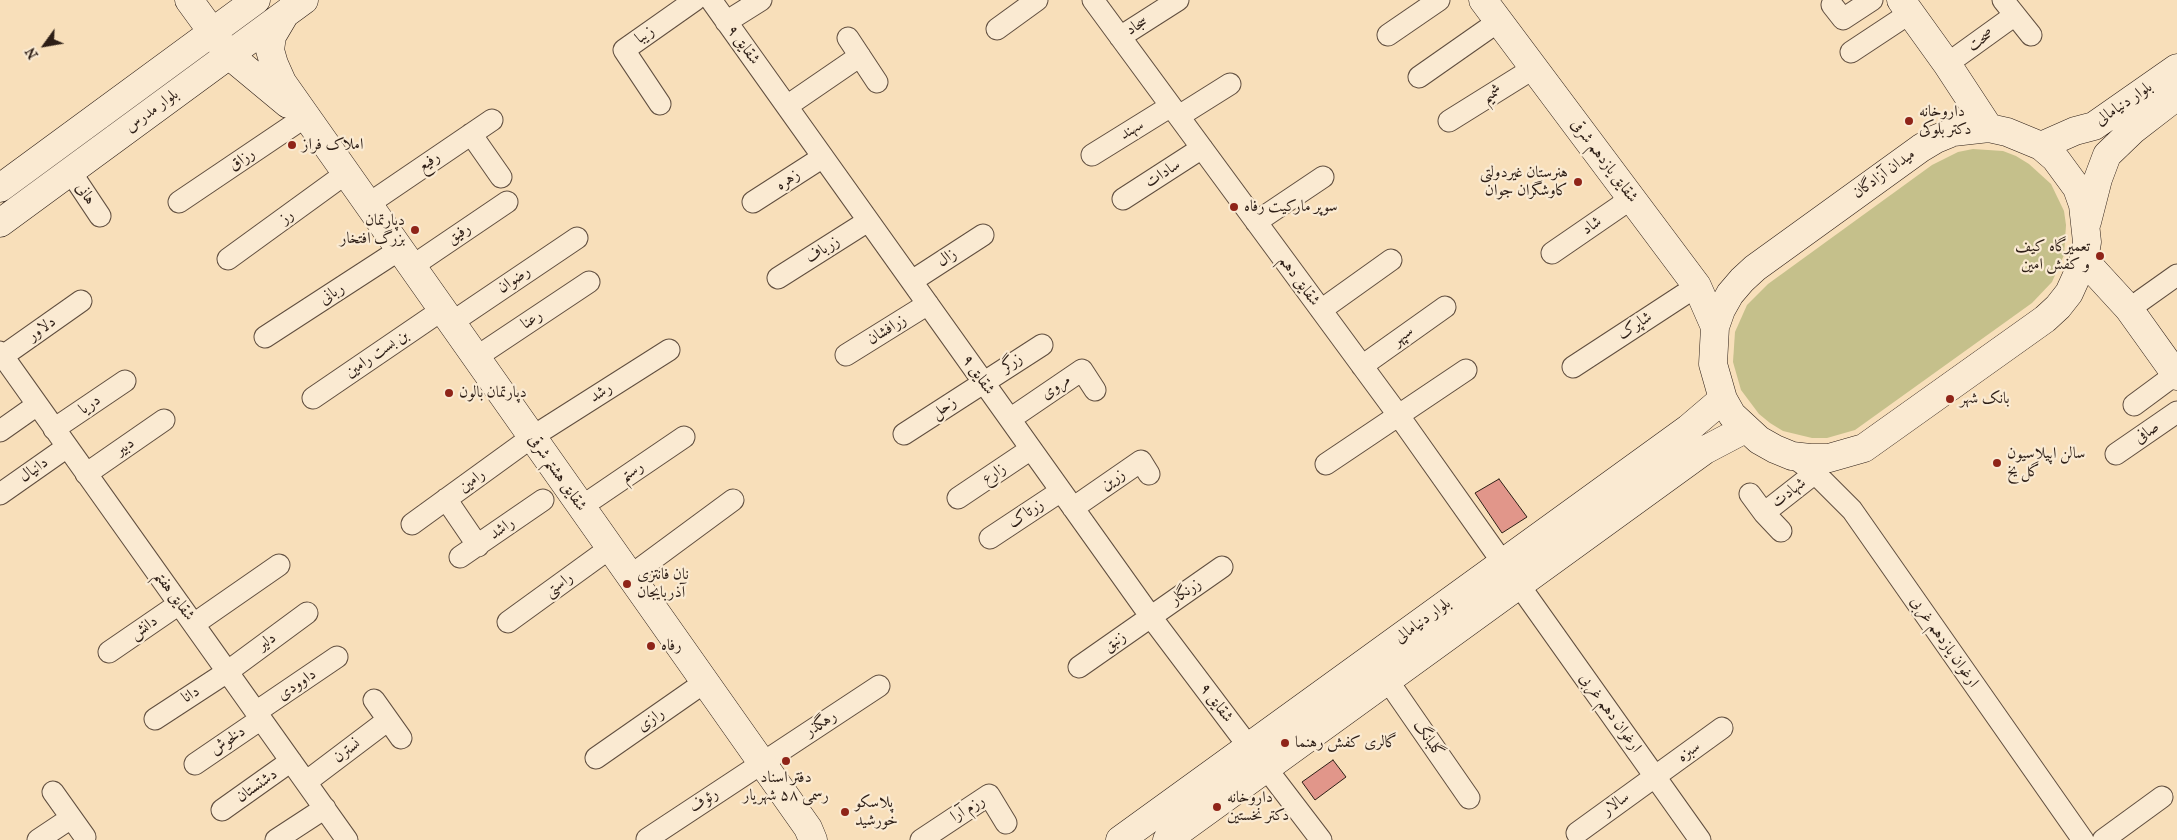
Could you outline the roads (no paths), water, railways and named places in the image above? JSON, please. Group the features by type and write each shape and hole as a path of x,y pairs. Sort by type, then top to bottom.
{"main road":[{"name":"شقایق هشتم شرقی","path":"189,0 229,55 305,117"},
{"name":"شقایق یازدهم شرقی","path":"1484,0 1697,286 1715,327"},
{"name":"بلوار مدرس","path":"0,188 213,32 241,4"},
{"path":"241,4 255,37"},
{"name":"شقایق هشتم شرقی","path":"295,7 272,36 270,50 282,82 345,174 815,836"},
{"name":"بلوار مدرس","path":"0,222 295,7"},
{"path":"1906,7 1947,64 1989,128"},
{"name":"بلوار دنیامالی","path":"2041,146 2075,131 2094,126 2177,68"},
{"name":"بلوار دنیامالی","path":"2087,223 2098,179 2107,155 2133,130 2177,96"},
{"name":"میدان آزادگان","path":"1989,128 2007,132 2041,146 2055,158 2077,188 2087,223 2087,242 2084,260 2070,293 2058,307 1879,439 1864,448 1829,458 1792,456 1775,450 1759,440 1732,415 1723,399 1713,364 1715,327 1721,310 1730,294 1742,280 1850,199 1936,139 1962,130 1989,128"},
{"path":"2084,260 2129,309 2176,375"},
{"name":"بلوار دنیامالی","path":"1120,840 1689,428 1723,399"},
{"name":"بلوار دنیامالی","path":"1167,840 1705,450 1745,429"}],"street":[{"name":"زیبا","path":"660,104 624,50 695,0"},
{"name":"شقایق ۹","path":"711,0 1151,617 1249,747"},
{"path":"726,22 761,0"},
{"path":"996,29 1038,0"},
{"name":"شقایق دهم","path":"1093,0 1399,416 1503,563"},
{"name":"سجاد","path":"1120,37 1178,0"},
{"path":"1388,35 1438,0"},
{"path":"1832,4 1843,19 1872,0"},
{"path":"1851,52 1906,7"},
{"path":"2009,8 2031,35"},
{"name":"صحت","path":"1947,64 2009,8"},
{"path":"1419,77 1499,21"},
{"path":"848,38 877,82"},
{"path":"787,106 860,56"},
{"name":"شمیم","path":"1449,121 1534,68"},
{"name":"سهند","path":"1092,154 1230,84"},
{"name":"رزاق","path":"179,202 305,117"},
{"name":"رفیع","path":"367,205 492,120"},
{"path":"471,134 501,177"},
{"name":"سادات","path":"1123,199 1202,148"},
{"name":"زهره","path":"753,202 823,157"},
{"name":"هانی","path":"70,171 100,216"},
{"name":"رز","path":"228,259 345,174"},
{"path":"1256,222 1323,177"},
{"name":"شاد","path":"1552,254 1632,198"},
{"name":"رفیق","path":"405,258 507,202"},
{"name":"زرباف","path":"778,278 868,221"},
{"name":"زال","path":"912,281 983,235"},
{"name":"رضوان","path":"446,316 577,238"},
{"name":"ربانی","path":"265,337 405,258"},
{"path":"1321,310 1391,260"},
{"path":"2129,309 2177,275"},
{"name":"رعنا","path":"476,358 589,282"},
{"name":"شاپرک","path":"1573,367 1697,286"},
{"name":"دلاور","path":"1,354 81,301"},
{"name":"زرافشان","path":"846,355 928,304"},
{"name":"سپهر","path":"1362,366 1445,306"},
{"name":"بن بست رامین","path":"313,398 446,316"},
{"name":"زرگر","path":"983,382 1042,344"},
{"name":"رشد","path":"532,437 669,350"},
{"name":"شقایق هفتم","path":"1,354 347,840"},
{"name":"مروی","path":"1010,419 1082,370 1095,390"},
{"path":"1326,464 1466,370"},
{"path":"2134,405 2176,375"},
{"name":"دریا","path":"54,429 125,381"},
{"name":"زحل","path":"904,434 983,382"},
{"path":"0,431 37,405"},
{"name":"صافی","path":"2116,454 2177,412"},
{"name":"دبیر","path":"86,474 164,420"},
{"name":"رامین","path":"412,524 532,437"},
{"name":"رستم","path":"581,507 684,437"},
{"name":"دانیال","path":"0,494 67,447"},
{"name":"زارع","path":"958,498 1031,449"},
{"name":"ارغوان یازدهم غربی","path":"1792,456 1814,473 1852,510 2083,840"},
{"name":"زرین","path":"1067,499 1141,461 1149,474"},
{"name":"شهادت","path":"1764,513 1814,473"},
{"path":"1750,494 1781,531"},
{"name":"راشد","path":"446,499 469,552 543,500"},
{"name":"زرتاک","path":"990,538 1067,499"},
{"path":"630,576 733,500"},
{"name":"راستی","path":"508,622 610,548"},
{"path":"194,624 279,565"},
{"name":"زرنگار","path":"1151,617 1222,567"},
{"name":"ارغوان دهم غربی","path":"1519,585 1655,776 1697,839"},
{"name":"دانش","path":"109,652 179,604"},
{"name":"دلیر","path":"227,672 307,613"},
{"name":"زنبق","path":"1079,667 1151,617"},
{"name":"داوودی","path":"259,716 337,657"},
{"name":"دانا","path":"155,719 227,672"},
{"name":"گلبانگ","path":"1388,681 1469,798"},
{"name":"رازی","path":"596,758 706,682"},
{"name":"رهگذر","path":"762,762 879,686"},
{"path":"374,700 402,738"},
{"name":"دلخوش","path":"195,764 259,716"},
{"name":"نسترن","path":"306,782 388,720"},
{"name":"سبزه","path":"1655,776 1722,728"},
{"name":"دشتستان","path":"222,810 292,762"},
{"name":"رئوف","path":"647,839 762,762"},
{"path":"1266,768 1321,840"},
{"name":"سالار","path":"1577,833 1655,776"},
{"path":"53,792 85,837"},
{"name":"رزم آرا","path":"920,840 989,795 1006,823"},
{"path":"2103,840 2162,797"},
{"path":"276,840 324,808"},
{"path":"38,840 71,818"}],"place":[{"name":"داروخانه دکتر بلوکی","path":"1909,121"},
{"name":"املاک فراز","path":"292,145"},
{"name":"هنرستان غیردولتی کاوشگران جوان","path":"1578,182"},
{"name":"سوپر مارکیت رفاه","path":"1234,207"},
{"name":"دپارتمان بزرگ افتخار","path":"415,230"},
{"name":"تعمیرگاه کیف و کفش امین","path":"2100,256"},
{"name":"دپارتمان بالون","path":"449,393"},
{"name":"بانک شهر","path":"1950,399"},
{"name":"سالن اپیلاسیون گل یخ","path":"1997,463"},
{"name":"نان فانتزی آذربایجان","path":"627,584"},
{"name":"رفاه","path":"651,646"},
{"name":"گالری کفش رهنما","path":"1285,743"},
{"name":"دفتر اسناد رسمی ۵۸ شهریار","path":"786,761"},
{"name":"داروخانه دکتر نخستین","path":"1217,807"},
{"name":"پلاسکو خورشید","path":"845,812"}]}
